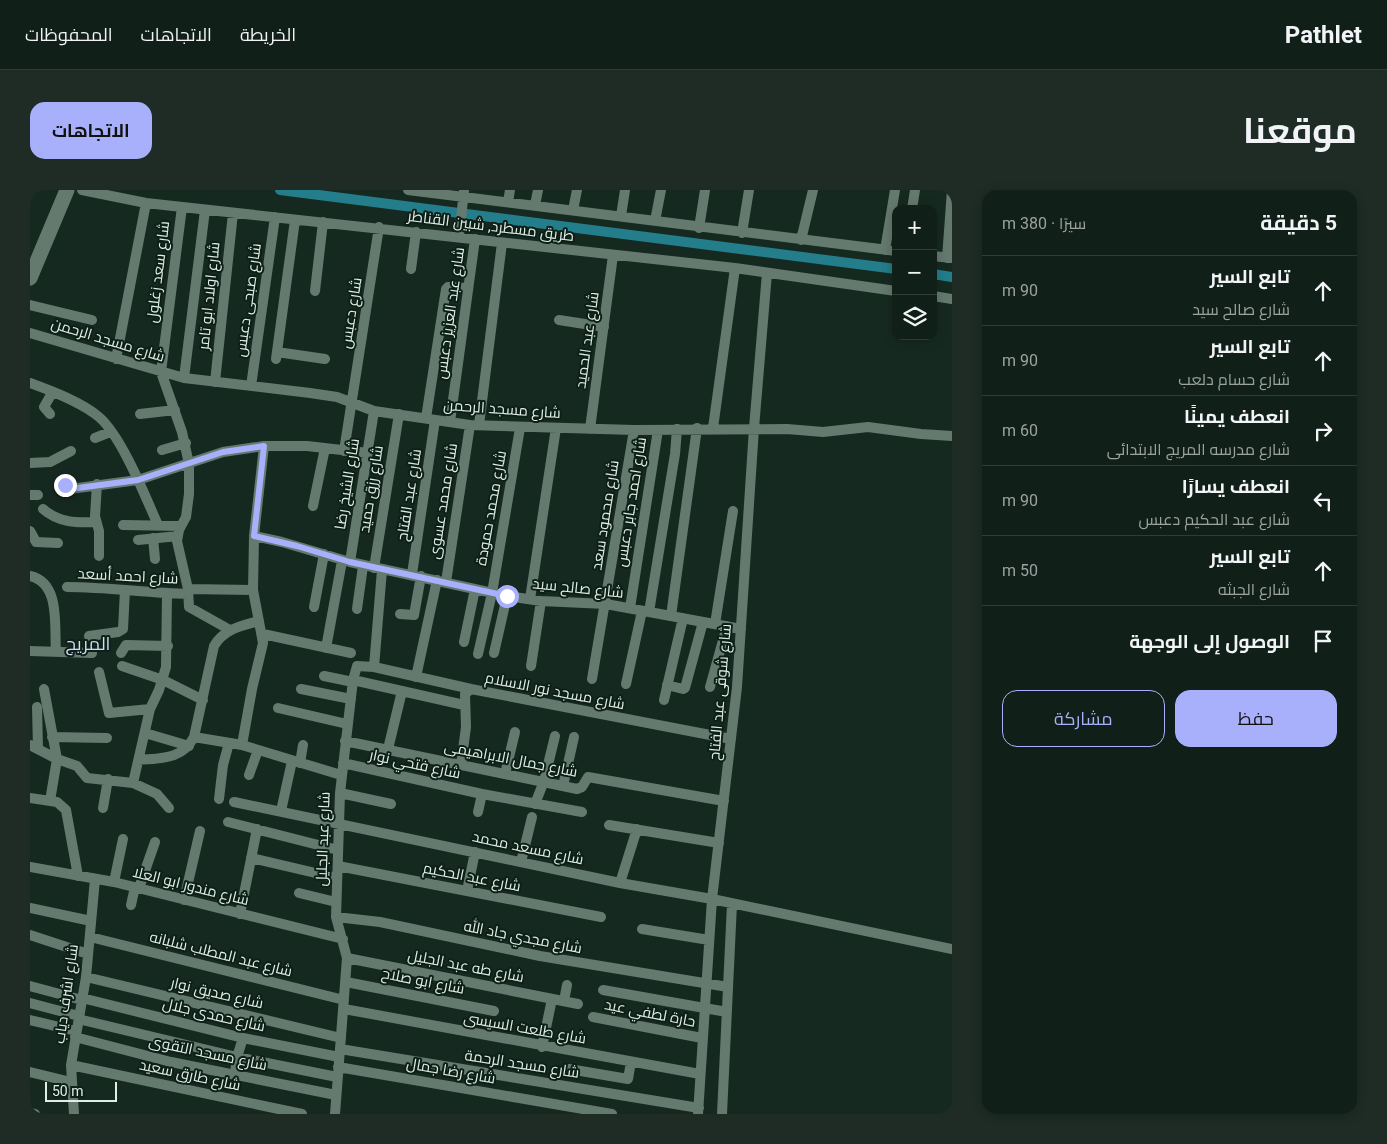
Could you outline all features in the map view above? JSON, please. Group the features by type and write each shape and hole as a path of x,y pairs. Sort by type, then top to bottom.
{"street":[{"path":"30,278 67,190"},
{"name":"طريق مسطرد, شبين القناطر","path":"82,190 146,203 295,220 380,227 502,243 735,268 892,290"},
{"name":"طريق مسطرد, شبين القناطر","path":"408,190 621,216 699,228 892,251"},
{"path":"508,202 510,190"},
{"path":"535,205 538,190"},
{"path":"573,210 577,190"},
{"path":"621,216 626,190"},
{"path":"655,221 661,190"},
{"path":"699,228 705,190"},
{"path":"742,233 749,190"},
{"path":"801,240 813,190"},
{"path":"885,250 895,190"},
{"path":"913,205 915,190"},
{"path":"949,258 952,190"},
{"path":"459,236 463,197"},
{"path":"116,359 146,203"},
{"name":"شارع سعد زغلول","path":"161,372 182,207"},
{"path":"184,378 205,210"},
{"name":"شارع اولاد ابو تامر","path":"215,382 233,212"},
{"name":"شارع صبحى دعبس","path":"251,386 275,217"},
{"path":"295,220 277,356 325,359"},
{"path":"315,291 323,222"},
{"name":"شارع دعبس","path":"353,404 380,227"},
{"path":"411,269 416,232"},
{"name":"شارع عبد العزيز دعبس","path":"450,422 475,239"},
{"name":"شارع محمد عسوى","path":"416,677 441,581 474,425 502,243"},
{"name":"شارع عبد الحميد","path":"590,429 613,255"},
{"path":"713,428 735,268"},
{"name":"شارع شوقى عبد الفتاح","path":"698,1111 712,899 742,629 754,428 767,272"},
{"name":"شارع عبد الفتاح","path":"400,614 413,616 431,419 446,289 448,287 468,288"},
{"path":"937,297 952,299"},
{"path":"30,305 92,320"},
{"path":"559,320 604,327"},
{"name":"شارع مسجد الرحمن","path":"30,332 184,378 337,397 374,411 474,425 520,428 634,430 754,428 823,432 868,427 952,436"},
{"path":"161,372 186,444 189,464 189,494 186,517 179,531 191,610 230,630"},
{"path":"30,383 92,412 110,432 138,480 158,525"},
{"path":"50,414 46,412 44,407 52,393"},
{"path":"344,451 353,404"},
{"path":"140,414 175,410"},
{"name":"شارع الشيخ رضا","path":"326,648 346,562 368,453 374,411"},
{"name":"شارع رزق حميد","path":"374,667 378,569 399,414"},
{"name":"شارع محمد حمودة","path":"478,654 492,593 520,428"},
{"path":"530,599 556,428"},
{"path":"671,616 697,428"},
{"path":"626,684 645,611 675,454 677,429"},
{"name":"شارع محمود سعد","path":"592,679 634,430"},
{"name":"شارع احمد جابر دعبس","path":"630,608 658,430"},
{"path":"95,438 110,432"},
{"path":"162,450 186,444"},
{"path":"64,480 70,489 138,480 223,452 280,444 368,453"},
{"path":"242,745 252,690 262,653 263,634 253,590 254,536 264,446"},
{"path":"313,506 325,448"},
{"path":"30,463 50,462 71,451"},
{"path":"97,484 95,516 100,540 98,556"},
{"path":"43,510 50,516 62,520 96,522"},
{"path":"715,624 733,511"},
{"path":"123,525 158,525 179,531"},
{"path":"30,531 36,542 58,542"},
{"path":"138,540 179,531"},
{"name":"شارع صالح سيد","path":"254,536 324,554 346,562 416,575 507,596 542,601 606,604 742,629"},
{"path":"153,538 155,559"},
{"path":"314,606 324,554"},
{"path":"357,609 363,566"},
{"path":"30,576 42,580 51,591 56,652"},
{"name":"شارع احمد أسعد","path":"66,587 113,587 167,594 253,590"},
{"path":"464,642 475,589"},
{"path":"89,636 118,632 123,629 125,590"},
{"path":"133,783 150,709 163,680 168,646 167,594"},
{"path":"494,653 507,596"},
{"path":"531,666 542,601"},
{"path":"664,700 683,618"},
{"path":"139,760 170,758 192,742 214,646 218,639 230,630 259,621"},
{"path":"667,685 683,690 685,688 703,622"},
{"path":"710,687 727,626"},
{"path":"263,634 351,653"},
{"path":"122,653 123,646 126,645 168,646"},
{"path":"30,651 92,653"},
{"path":"122,666 163,680 203,700"},
{"path":"353,681 358,666 374,667"},
{"name":"شارع مسجد نور الاسلام","path":"374,667 471,690 731,739"},
{"path":"99,672 109,713 150,709"},
{"path":"324,676 464,705"},
{"name":"شارع عبد الجليل","path":"336,917 341,775 353,681"},
{"path":"301,688 351,699"},
{"path":"44,689 57,759 50,800"},
{"path":"461,765 466,727 464,705 466,694 471,690"},
{"path":"388,750 402,691"},
{"path":"37,707 34,747 57,759 77,766 87,778 133,783 157,794 169,808"},
{"path":"278,708 348,724"},
{"path":"506,774 515,732"},
{"path":"145,733 192,742 242,745 341,775"},
{"path":"534,804 544,781 556,736"},
{"path":"52,737 107,738"},
{"path":"563,786 574,737"},
{"name":"شارع جمال الابراهيمى","path":"345,741 580,789 586,777 591,777 724,801"},
{"path":"219,799 223,765 229,743"},
{"path":"281,811 303,745"},
{"path":"250,775 258,750"},
{"name":"شارع فتحي نوار","path":"343,763 482,794 582,812"},
{"path":"102,808 108,779"},
{"path":"340,792 391,804"},
{"path":"478,812 482,794"},
{"path":"30,798 50,800 62,805 68,816 78,876"},
{"name":"شارع مسعد محمد","path":"234,802 620,883 712,899 952,949"},
{"path":"521,862 532,818"},
{"path":"228,822 338,850"},
{"path":"609,825 719,842"},
{"path":"240,914 257,829"},
{"path":"620,883 637,829"},
{"path":"184,900 200,831"},
{"path":"114,882 123,839"},
{"path":"131,905 155,842"},
{"path":"467,891 475,852"},
{"path":"251,858 337,878"},
{"name":"شارع عبد الحكيم","path":"338,866 601,917"},
{"name":"شارع مندور ابو العلا","path":"30,867 114,882 343,939"},
{"name":"شارع اشرف دياب","path":"74,1114 71,1065 86,977 95,878"},
{"path":"299,893 336,902"},
{"path":"722,1114 732,904"},
{"path":"30,908 91,921"},
{"path":"335,1114 347,958 336,917"},
{"name":"شارع مجدي جاد الله","path":"336,917 380,922 540,956 728,987"},
{"path":"642,928 709,940"},
{"path":"30,935 88,954"},
{"name":"شارع عبد المطلب شلبانه","path":"90,937 344,1004"},
{"name":"شارع طه عبد الجليل","path":"347,958 578,1004"},
{"name":"شارع صديق نوار","path":"86,977 339,1058"},
{"name":"شارع ابو صلاح","path":"346,982 494,1010"},
{"name":"شارع حمدى جلال","path":"30,986 243,1038 339,1058"},
{"path":"564,1001 567,986"},
{"path":"603,990 727,1012"},
{"path":"542,1047 552,999"},
{"path":"30,1003 79,1018 236,1057 339,1058"},
{"name":"شارع طلعت السيسى","path":"344,1004 542,1047 700,1074"},
{"name":"حارة لطفي عيد","path":"593,1017 702,1038"},
{"name":"شارع مسجد التقوى","path":"30,1020 171,1062 235,1073 336,1095"},
{"path":"235,1073 236,1057 243,1038"},
{"name":"شارع رضا جمال","path":"339,1058 560,1105 612,1114"},
{"name":"شارع مسجد الرحمة","path":"339,1058 698,1111"},
{"path":"566,1071 569,1069 628,1079 631,1062"},
{"name":"شارع طارق سعيد","path":"71,1065 302,1114"},
{"path":"30,1072 71,1082"},
{"path":"30,1113 35,1114"}],"waterway":[{"path":"280,190 892,268"},
{"path":"937,275 952,277"}],"district":[{"name":"المريج","path":"88,643"}],"route":[{"path":"65,485 70,489 138,480 223,452 264,446 254,536 382,570 412,574 507,596"}]}
